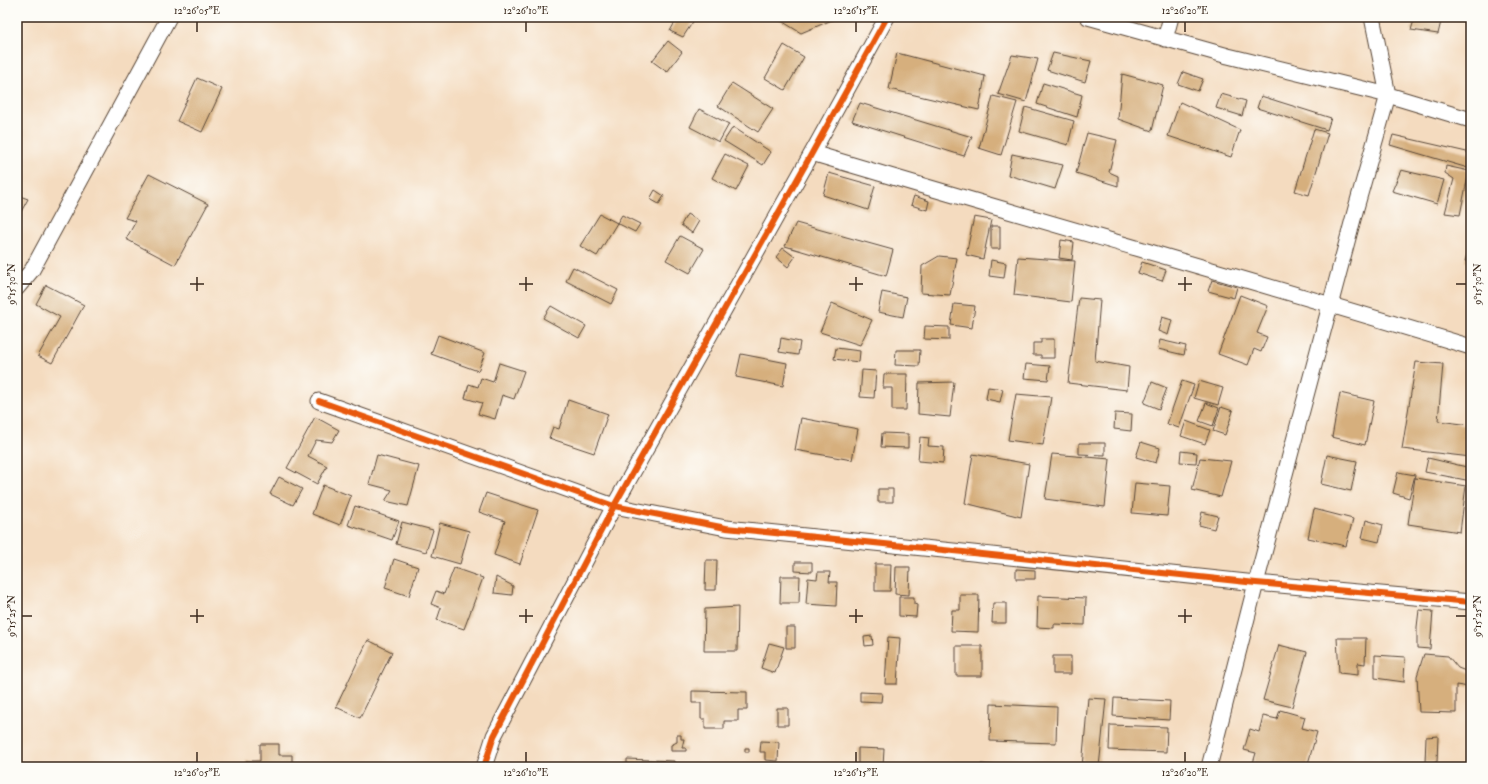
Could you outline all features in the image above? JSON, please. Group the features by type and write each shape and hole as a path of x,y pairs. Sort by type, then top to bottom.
{"street":[{"path":"17,288 32,270 169,17"},
{"path":"484,767 494,736 614,506 887,17"},
{"path":"1088,17 1228,56 1388,95 1471,120"},
{"path":"1165,39 1171,17"},
{"path":"1209,767 1256,583 1388,95 1372,17"},
{"path":"812,153 1018,215 1331,304 1471,347"},
{"path":"319,401 614,506 726,528 1256,583 1471,602"}],"building":[{"path":"678,17 696,17 683,37 670,31"},
{"path":"775,17 839,17 801,33"},
{"path":"1415,17 1442,17 1438,34 1411,30"},
{"path":"668,41 682,52 667,72 652,61"},
{"path":"784,45 804,57 785,90 765,78"},
{"path":"897,53 985,76 979,110 889,89"},
{"path":"1053,53 1091,61 1085,82 1047,70"},
{"path":"1012,55 1038,59 1026,102 998,94"},
{"path":"1183,72 1203,79 1198,91 1178,84"},
{"path":"1122,74 1163,85 1152,131 1118,119"},
{"path":"197,78 222,89 202,132 177,121"},
{"path":"732,83 773,109 758,132 718,106"},
{"path":"1043,83 1082,95 1077,117 1037,104"},
{"path":"1221,94 1246,101 1242,116 1216,108"},
{"path":"993,96 1017,102 1001,155 979,148"},
{"path":"1261,96 1331,118 1327,130 1257,108"},
{"path":"1180,102 1240,130 1231,157 1168,136"},
{"path":"860,103 972,137 964,156 852,121"},
{"path":"1025,107 1074,121 1068,145 1019,131"},
{"path":"699,109 729,124 719,142 690,127"},
{"path":"733,127 771,152 763,165 724,141"},
{"path":"1314,129 1328,133 1309,195 1295,191"},
{"path":"1087,133 1117,140 1109,172 1118,176 1118,186 1076,173"},
{"path":"1393,135 1471,153 1468,168 1390,145"},
{"path":"725,154 749,166 736,191 712,178"},
{"path":"1012,154 1063,165 1055,189 1008,175"},
{"path":"1446,166 1469,171 1460,215 1445,213 1454,179 1445,173"},
{"path":"1401,170 1444,180 1437,204 1392,191"},
{"path":"829,173 875,186 868,210 823,195"},
{"path":"149,174 208,204 175,265 126,239 136,221 125,218"},
{"path":"655,190 664,196 659,204 650,199"},
{"path":"17,195 28,199 17,219"},
{"path":"914,196 929,201 927,210 911,205"},
{"path":"600,214 617,223 597,256 580,246"},
{"path":"687,214 699,221 692,233 681,225"},
{"path":"622,215 640,224 635,232 617,223"},
{"path":"974,217 991,220 983,259 966,255"},
{"path":"796,223 893,250 886,276 785,246"},
{"path":"991,226 1000,226 1000,249 991,249"},
{"path":"680,236 704,249 690,273 666,260"},
{"path":"1061,240 1074,242 1072,260 1059,258"},
{"path":"1471,240 1471,263 1465,261"},
{"path":"783,248 795,257 788,267 776,257"},
{"path":"939,256 957,258 950,295 921,293 922,266"},
{"path":"1018,257 1075,261 1071,302 1014,295"},
{"path":"991,260 1006,263 1004,278 989,276"},
{"path":"1142,262 1166,270 1162,281 1138,273"},
{"path":"573,267 618,290 611,304 566,281"},
{"path":"1212,280 1237,287 1234,298 1208,291"},
{"path":"46,285 84,305 52,363 38,356 60,317 36,304"},
{"path":"882,292 907,297 903,317 878,312"},
{"path":"1240,295 1268,306 1257,333 1267,337 1261,352 1254,349 1248,365 1218,354"},
{"path":"1079,298 1100,300 1095,361 1129,367 1127,390 1068,383"},
{"path":"832,303 872,320 860,345 820,332"},
{"path":"954,304 975,306 972,328 951,325"},
{"path":"551,306 586,326 579,338 543,318"},
{"path":"1162,317 1172,320 1168,335 1158,331"},
{"path":"925,326 949,327 949,340 924,339"},
{"path":"438,335 485,353 478,371 431,354"},
{"path":"781,338 800,342 798,355 779,352"},
{"path":"1041,339 1054,339 1054,358 1041,358 1041,355 1033,355 1033,343 1041,343"},
{"path":"1160,340 1186,346 1184,355 1158,349"},
{"path":"836,348 860,351 859,362 834,359"},
{"path":"896,350 920,350 919,366 895,365"},
{"path":"741,354 787,363 783,386 736,377"},
{"path":"1416,362 1443,364 1438,421 1471,425 1471,457 1402,449"},
{"path":"499,363 524,371 514,399 502,395 495,419 478,414 482,403 465,398 469,384 478,387 481,378 493,382"},
{"path":"1026,364 1050,366 1048,380 1024,378"},
{"path":"862,370 876,371 874,398 860,397"},
{"path":"884,374 907,374 906,410 892,410 892,388 883,388"},
{"path":"1182,381 1194,385 1179,428 1167,424"},
{"path":"1199,381 1223,388 1218,405 1194,398"},
{"path":"954,382 950,417 918,414 919,383"},
{"path":"1152,382 1167,388 1159,409 1144,403"},
{"path":"988,387 1003,389 1000,402 986,399"},
{"path":"1340,393 1374,401 1365,445 1332,437"},
{"path":"1016,394 1051,397 1043,445 1008,440"},
{"path":"568,400 608,414 594,453 549,438 553,427 559,429"},
{"path":"1206,403 1219,408 1213,426 1199,421"},
{"path":"1221,407 1233,411 1225,435 1213,431"},
{"path":"1115,413 1132,414 1131,431 1114,429"},
{"path":"315,417 339,430 332,442 316,440 308,456 327,466 317,484 287,468"},
{"path":"801,418 858,429 852,460 795,450"},
{"path":"1186,421 1210,430 1205,444 1181,436"},
{"path":"882,433 908,434 908,448 881,447"},
{"path":"920,437 929,438 928,446 944,447 943,463 918,461"},
{"path":"1141,442 1160,448 1156,463 1136,457"},
{"path":"1079,443 1105,443 1105,455 1079,454"},
{"path":"1181,451 1197,453 1196,463 1180,462"},
{"path":"973,454 1029,464 1021,517 965,503"},
{"path":"1052,454 1110,459 1105,507 1045,499"},
{"path":"377,455 419,466 408,506 385,501 392,490 369,484"},
{"path":"1327,455 1357,461 1351,491 1321,484"},
{"path":"1200,458 1231,461 1221,497 1192,490"},
{"path":"1428,458 1471,468 1471,481 1425,472"},
{"path":"1398,472 1415,475 1409,498 1393,493"},
{"path":"279,477 302,489 293,505 270,494"},
{"path":"1415,478 1466,486 1460,532 1408,524"},
{"path":"1135,483 1170,486 1167,516 1132,513"},
{"path":"323,485 351,496 340,525 312,514"},
{"path":"878,489 893,489 893,502 878,502"},
{"path":"486,493 538,510 520,564 494,555 505,521 479,512"},
{"path":"355,506 399,521 392,540 348,525"},
{"path":"1314,509 1353,519 1346,546 1308,538"},
{"path":"1202,512 1218,516 1214,529 1199,525"},
{"path":"1366,520 1383,525 1379,542 1362,538"},
{"path":"402,522 433,530 426,552 396,544"},
{"path":"440,523 469,531 460,564 432,556"},
{"path":"394,559 418,567 409,596 385,588"},
{"path":"706,560 717,560 716,590 705,590"},
{"path":"795,562 812,562 812,572 795,571"},
{"path":"875,564 891,564 890,591 875,591"},
{"path":"896,567 910,567 909,595 895,594"},
{"path":"454,568 483,578 464,629 437,620 441,608 431,604 436,591 444,594"},
{"path":"1016,569 1035,570 1035,579 1016,579"},
{"path":"818,572 830,572 829,582 837,582 836,606 806,604 808,578 817,579"},
{"path":"781,576 800,576 799,603 780,603"},
{"path":"496,577 513,586 512,595 494,593"},
{"path":"960,595 979,595 978,632 951,631 952,610 960,610"},
{"path":"1038,596 1086,598 1085,625 1054,624 1054,628 1037,627"},
{"path":"899,597 914,597 914,604 917,605 916,617 899,616"},
{"path":"993,603 1006,603 1006,623 992,623"},
{"path":"738,607 737,651 704,651 705,609"},
{"path":"1419,610 1433,611 1430,649 1417,648"},
{"path":"786,627 795,627 795,648 786,648"},
{"path":"872,636 873,645 865,646 864,637"},
{"path":"888,637 900,638 897,684 885,684"},
{"path":"1337,638 1366,638 1365,664 1358,663 1358,675 1339,673"},
{"path":"368,640 392,652 360,718 336,707"},
{"path":"769,643 784,647 775,673 761,668"},
{"path":"1279,645 1307,652 1292,707 1263,700"},
{"path":"956,646 982,646 982,676 956,676"},
{"path":"1424,654 1448,656 1458,668 1471,673 1469,687 1456,685 1456,713 1419,712 1417,676"},
{"path":"1375,655 1405,657 1404,682 1375,678"},
{"path":"1053,656 1071,656 1071,674 1053,674"},
{"path":"692,691 747,692 747,710 738,710 738,721 724,721 724,729 705,729 705,719 701,719 701,703 692,703"},
{"path":"860,692 882,693 881,702 860,701"},
{"path":"1088,698 1106,699 1099,767 1082,767"},
{"path":"1114,698 1170,701 1169,720 1113,716"},
{"path":"991,704 1057,707 1056,743 990,741"},
{"path":"777,708 788,708 788,725 777,725"},
{"path":"1280,710 1305,717 1302,728 1317,732 1307,767 1268,767 1253,763 1256,753 1244,750 1250,729 1259,732 1263,716 1277,719"},
{"path":"1110,725 1167,727 1166,752 1109,750"},
{"path":"677,735 681,735 681,739 684,739 682,748 686,748 686,751 671,751 671,745 677,742"},
{"path":"1438,736 1437,762 1425,763 1426,737"},
{"path":"761,741 779,742 778,761 765,760 765,752 760,752"},
{"path":"260,744 279,744 279,755 292,755 292,767 246,767 246,761 260,761"},
{"path":"745,748 749,748 749,752 745,752"},
{"path":"858,748 884,749 883,767 858,766"},
{"path":"627,759 674,761 674,767 627,767"},
{"path":"981,764 1001,766 1001,767 981,767"}],"cycle path":[{"path":"484,767 494,736 614,506 887,17"},
{"path":"319,401 614,506 726,528 1256,583 1471,602"}]}
